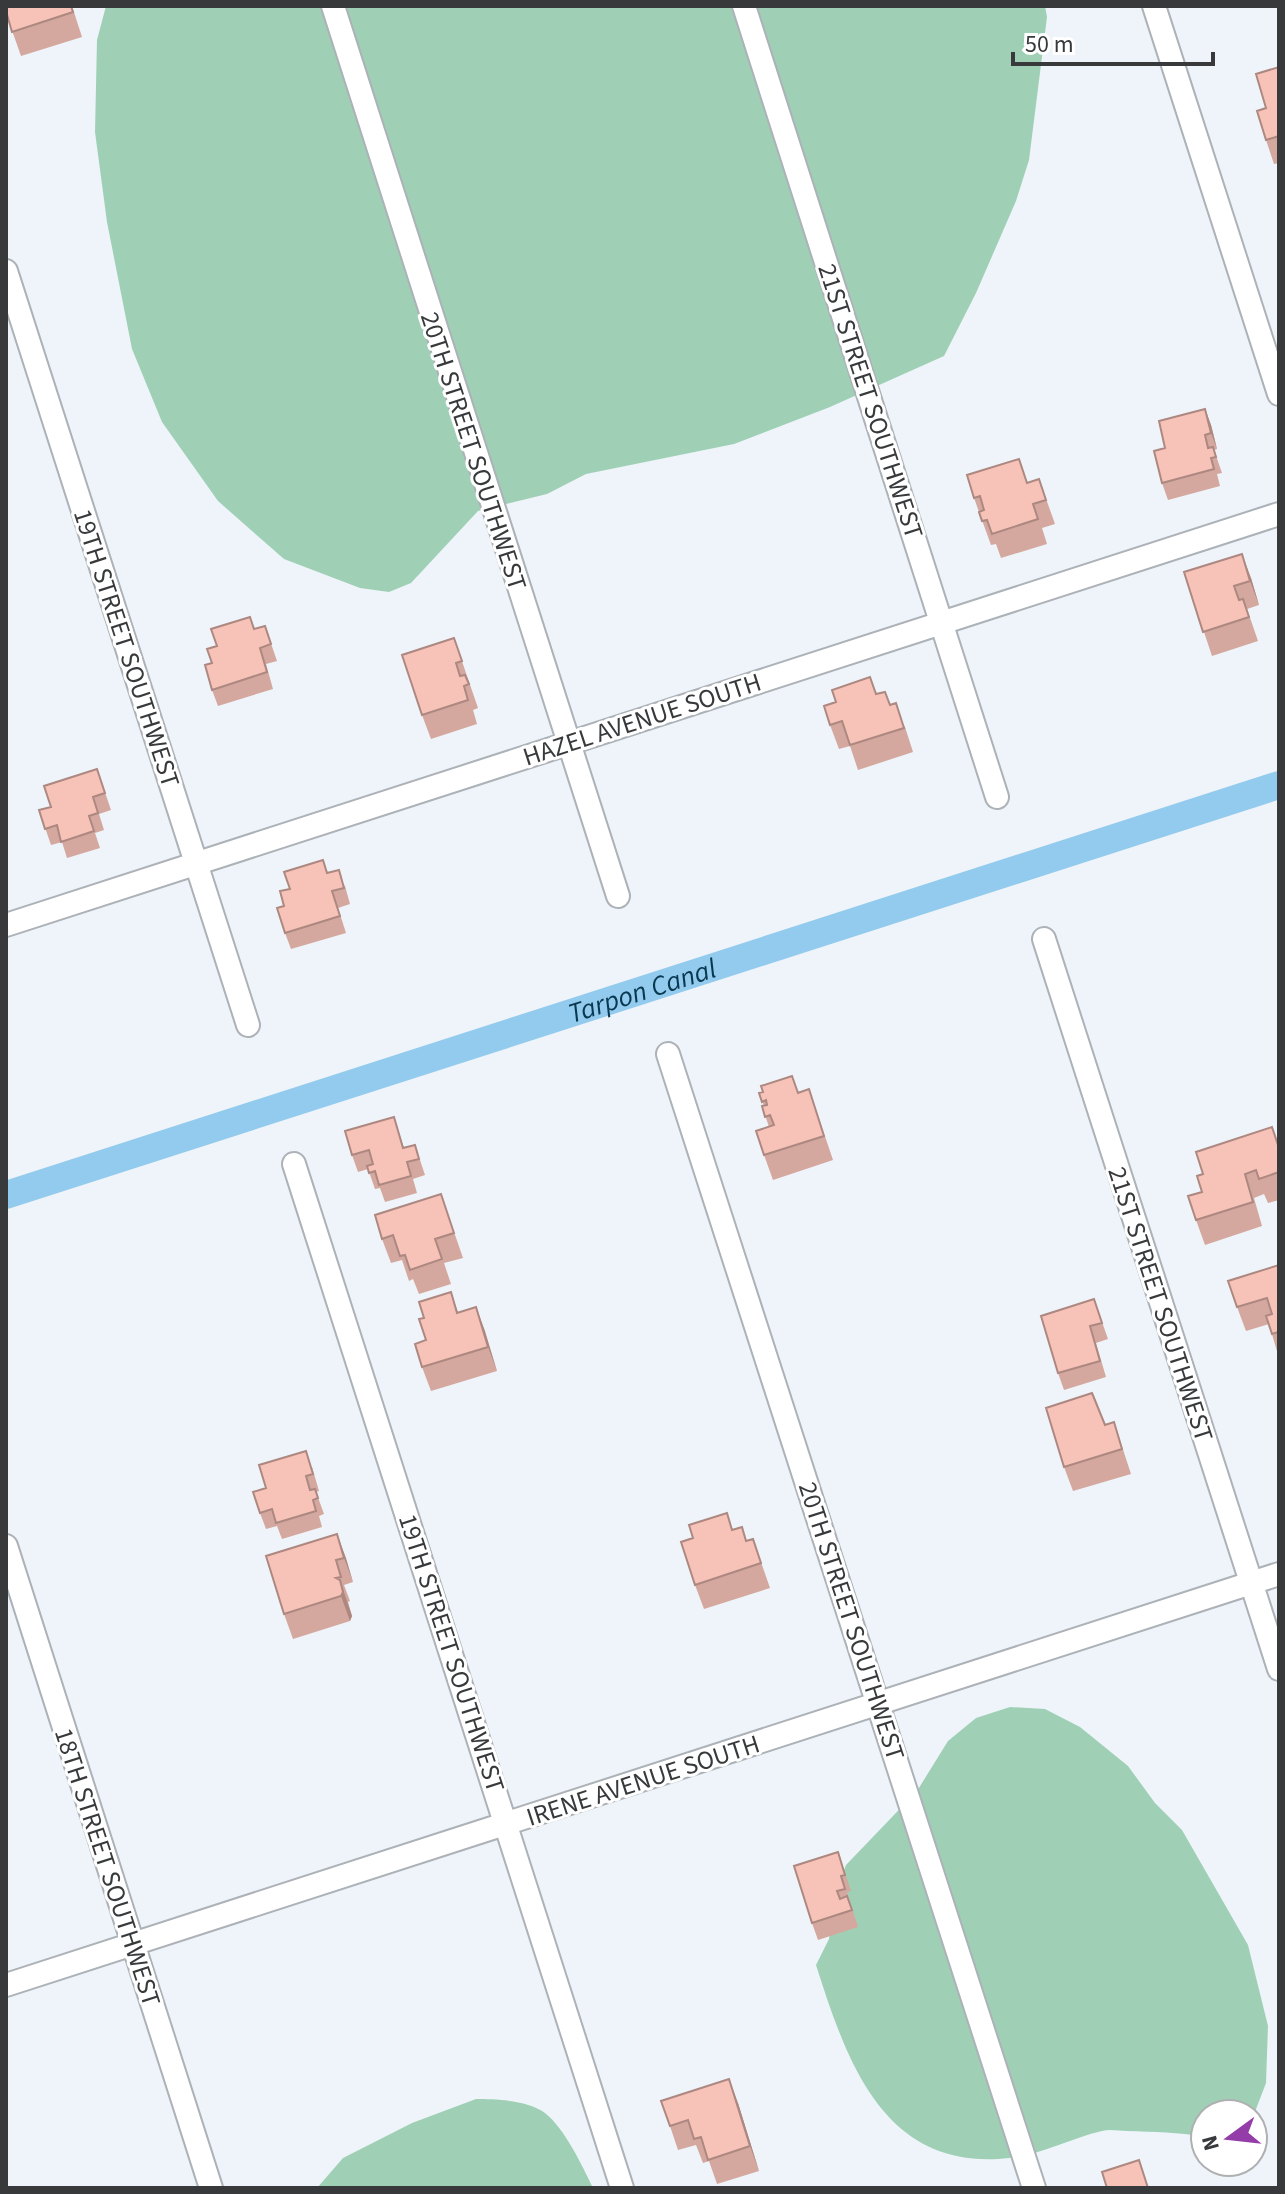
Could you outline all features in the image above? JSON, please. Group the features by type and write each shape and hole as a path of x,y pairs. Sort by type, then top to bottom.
{"street":[{"name":"20TH STREET SOUTHWEST","path":"333,6 618,896"},
{"name":"21ST STREET SOUTHWEST","path":"744,6 997,797"},
{"path":"1154,6 1279,394"},
{"name":"19TH STREET SOUTHWEST","path":"6,271 248,1025"},
{"name":"HAZEL AVENUE SOUTH","path":"6,925 1279,514"},
{"name":"21ST STREET SOUTHWEST","path":"1044,939 1279,1669"},
{"name":"20TH STREET SOUTHWEST","path":"668,1054 1034,2188"},
{"name":"19TH STREET SOUTHWEST","path":"294,1164 622,2188"},
{"name":"18TH STREET SOUTHWEST","path":"6,1546 211,2188"},
{"name":"IRENE AVENUE SOUTH","path":"6,1985 1279,1574"}],"green space":[{"path":"106,6 1045,6 1047,17 1029,160 1016,201 976,293 944,356 830,407 734,444 586,474 547,494 478,511 411,583 389,592 360,588 284,559 218,501 162,422 132,349 107,222 95,132 97,40"},
{"path":"1010,1707 1045,1709 1080,1727 1128,1766 1155,1803 1182,1830 1248,1945 1268,2026 1266,2083 1260,2098 1189,2098 1189,2135 1105,2130 1009,2158 966,2158 930,2147 901,2129 877,2103 842,2038 816,1965 829,1939 833,1898 846,1865 917,1791 948,1741 976,1718"},
{"path":"476,2099 521,2103 545,2113 566,2138 593,2188 317,2188 343,2158 412,2123"}],"building":[{"path":"6,6 71,6 73,12 12,32"},
{"path":"1279,67 1279,136 1266,140 1257,111 1266,108 1256,74"},
{"path":"1205,409 1211,433 1205,435 1208,448 1213,447 1216,457 1211,458 1214,469 1162,483 1154,451 1165,448 1159,421"},
{"path":"1019,459 1027,483 1039,479 1046,500 1033,504 1038,519 992,534 987,520 982,521 979,512 984,510 980,496 974,498 967,475"},
{"path":"1242,554 1250,581 1234,586 1239,600 1243,599 1249,617 1203,632 1184,572"},
{"path":"250,617 254,629 265,626 271,644 260,648 267,672 212,690 205,665 212,663 207,649 217,646 211,629"},
{"path":"454,638 462,661 456,663 460,676 465,675 469,684 464,686 468,700 422,715 402,655"},
{"path":"870,677 876,694 885,692 890,705 896,703 904,728 850,745 842,721 830,725 824,706 836,702 832,690"},
{"path":"97,769 105,793 93,797 98,813 89,816 94,831 61,842 57,825 45,829 39,810 51,807 44,786"},
{"path":"323,860 327,873 339,870 344,888 332,891 340,916 285,933 277,908 284,906 280,891 290,889 284,872"},
{"path":"792,1076 798,1093 809,1089 824,1136 764,1155 756,1131 774,1125 770,1115 765,1117 762,1106 767,1105 766,1100 762,1102 759,1093 763,1092 761,1086"},
{"path":"394,1117 403,1148 415,1145 419,1159 407,1162 411,1176 379,1185 375,1171 369,1173 367,1166 373,1164 369,1150 352,1155 345,1131"},
{"path":"1272,1127 1279,1148 1279,1172 1259,1179 1256,1170 1245,1174 1253,1202 1196,1220 1188,1196 1202,1192 1197,1176 1203,1174 1196,1152"},
{"path":"441,1194 454,1233 435,1239 442,1259 410,1270 405,1255 400,1256 393,1235 382,1239 375,1215"},
{"path":"1279,1265 1279,1336 1278,1332 1272,1334 1266,1316 1272,1314 1267,1298 1237,1307 1228,1281"},
{"path":"451,1292 457,1313 476,1307 488,1347 422,1367 415,1344 426,1340 419,1319 424,1318 419,1302"},
{"path":"1094,1299 1102,1323 1090,1326 1100,1361 1058,1373 1041,1316"},
{"path":"1092,1393 1105,1425 1114,1422 1122,1449 1064,1467 1046,1408"},
{"path":"306,1451 313,1474 306,1476 310,1490 315,1489 318,1498 313,1500 316,1511 276,1523 272,1509 260,1513 253,1492 266,1488 259,1465"},
{"path":"727,1513 732,1530 742,1527 746,1541 753,1539 761,1563 695,1585 681,1542 693,1538 689,1525"},
{"path":"337,1534 344,1558 336,1560 341,1577 336,1578 340,1580 341,1596 284,1614 266,1556"},
{"path":"838,1852 845,1875 841,1876 845,1889 837,1891 840,1899 847,1896 852,1910 812,1923 794,1866"},
{"path":"729,2079 750,2146 708,2160 701,2137 694,2139 688,2120 670,2126 661,2101"},
{"path":"1139,2160 1148,2188 1107,2188 1102,2172"}],"waterway":[{"name":"Tarpon Canal","path":"6,1195 1279,785"}]}
